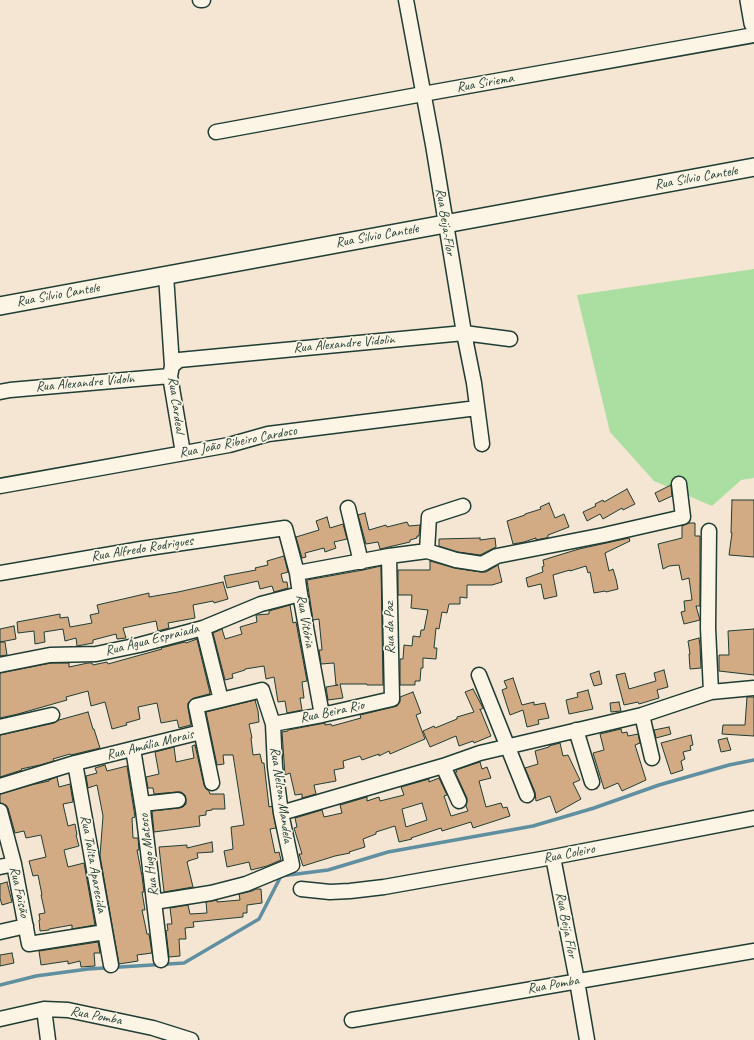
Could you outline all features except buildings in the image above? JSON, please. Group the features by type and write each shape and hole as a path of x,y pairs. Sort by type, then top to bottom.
{"main road":[{"path":"750,0 754,23"}],"street":[{"name":"Rua Beija-Flor","path":"406,0 474,383 482,444"},
{"name":"Rua Siriema","path":"216,132 754,35"},
{"name":"Rua Silvio Cantele","path":"0,306 754,167"},
{"name":"Rua Cardeal","path":"166,275 183,453"},
{"name":"Rua Alexandre Vidolin","path":"174,367 464,333 510,339"},
{"name":"Rua Alexandre Vidoln","path":"0,392 174,367"},
{"name":"Rua João Ribeiro Cardoso","path":"0,486 229,445 268,434 477,408"},
{"path":"298,573 389,556 427,551 456,560 482,564 496,556 609,529 683,517 679,484"},
{"path":"427,551 429,517 463,506"},
{"path":"348,508 361,562"},
{"name":"Rua Alfredo Rodrigues","path":"0,573 141,549 285,528"},
{"name":"Rua Vitória","path":"285,528 298,573 300,594 322,715"},
{"path":"709,532 708,628 711,692"},
{"name":"Rua da Paz","path":"389,556 392,699"},
{"name":"Rua Água Espraiada","path":"0,665 50,655 96,654 139,645 203,628 261,604 300,594"},
{"path":"203,628 222,700"},
{"path":"479,675 528,795"},
{"path":"282,813 443,766 480,753 642,715 711,692 754,688"},
{"name":"Rua Nelson Mandela","path":"154,902 211,893 246,884 292,865 275,766 273,724 262,690 222,700"},
{"name":"Rua Beira Rio","path":"273,724 322,715 392,699"},
{"name":"Rua Amália Morais","path":"0,786 75,763 201,732 196,706 222,700"},
{"path":"0,727 52,715"},
{"path":"642,715 652,758"},
{"path":"576,730 592,782"},
{"path":"201,732 212,783"},
{"name":"Rua Hugo Matoso","path":"133,749 142,804 161,960"},
{"name":"Rua Talita Aparecida","path":"75,763 111,965"},
{"path":"443,766 459,801"},
{"path":"142,804 178,800"},
{"name":"Rua Faisão","path":"0,811 7,866 26,926 29,944 105,932"},
{"name":"Rua Coleiro","path":"301,889 330,892 384,887 553,857 754,818"},
{"name":"Rua Beija Flor","path":"553,857 577,981 586,1040"},
{"path":"0,932 26,926"},
{"name":"Rua Pomba","path":"352,1020 754,951"},
{"path":"44,1009 48,1040"},
{"name":"Rua Pomba","path":"0,1019 44,1009 68,1010 153,1034 191,1040"}],"green space":[{"path":"754,269 754,478 741,480 712,506 654,481 610,432 577,295"}],"waterway":[{"path":"0,985 36,976 88,969 184,963 259,919 281,876 328,870 388,852 533,826 594,808 659,785 729,765 754,760"}]}
